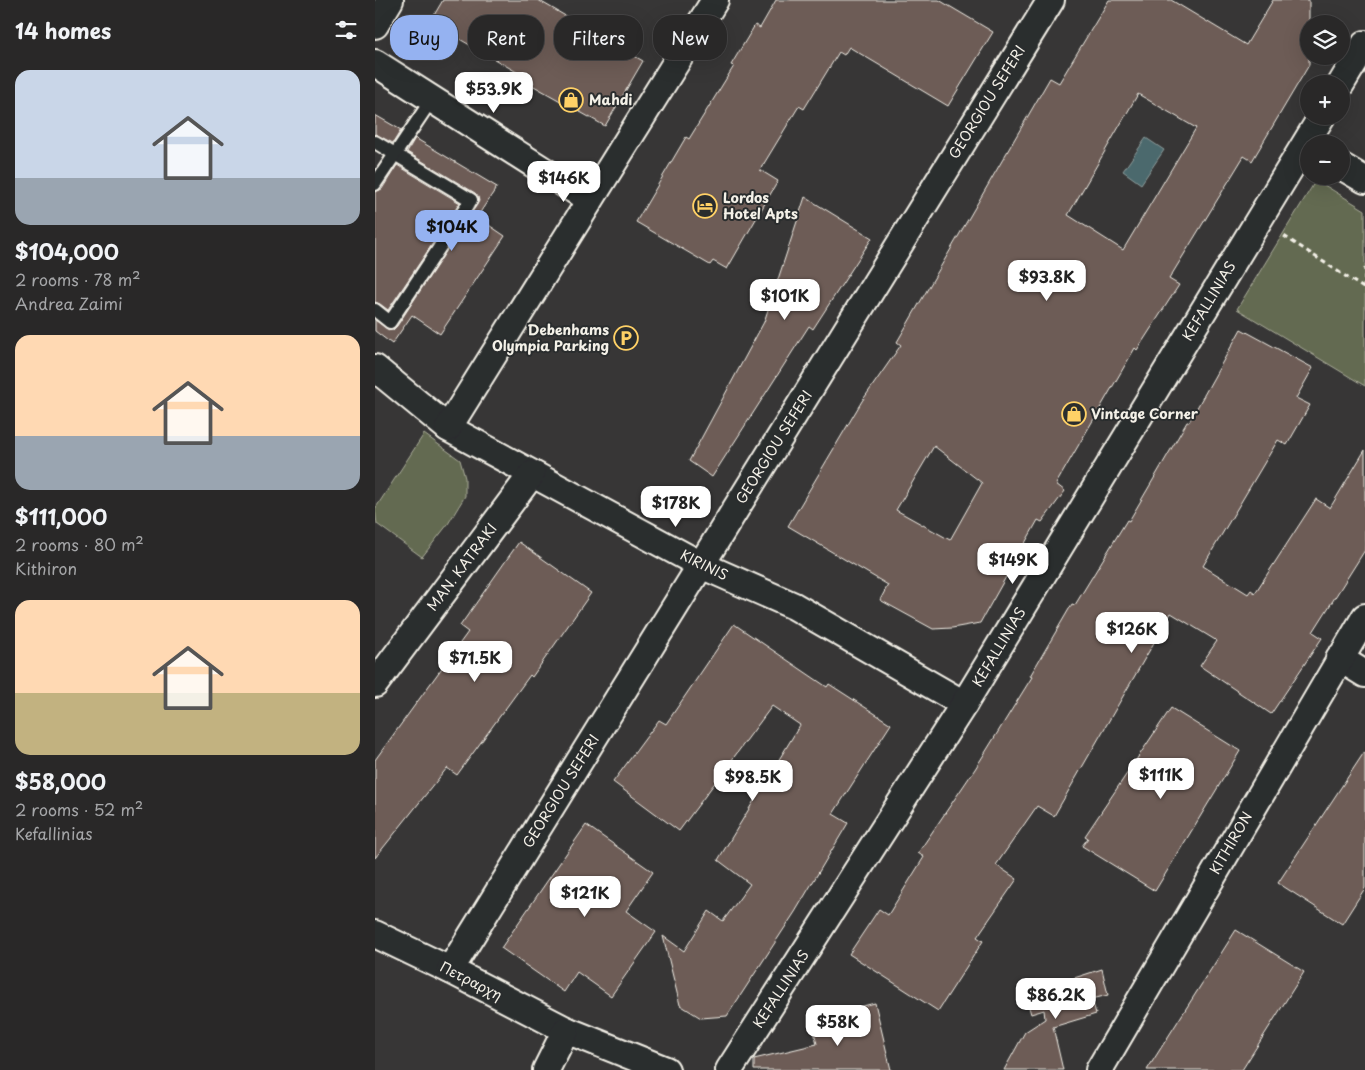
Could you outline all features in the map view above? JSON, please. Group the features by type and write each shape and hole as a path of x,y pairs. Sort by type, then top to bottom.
{"street":[{"path":"375,25 390,0"},
{"path":"449,428 715,0"},
{"name":"GEORGIOU SEFERI","path":"450,970 1051,0"},
{"path":"1346,75 1365,44"},
{"path":"375,63 590,200"},
{"name":"KEFALLINIAS","path":"729,1070 965,704 1300,156"},
{"path":"1350,171 1365,180"},
{"name":"KIRINIS","path":"375,368 449,428 701,565 794,606 965,704"},
{"name":"MAN. KATRAKI","path":"375,684 532,474"},
{"name":"KITHIRON","path":"1099,1070 1339,658 1365,617"},
{"path":"1339,658 1365,674"},
{"name":"Πετραρχη","path":"375,934 567,1030 665,1070"},
{"path":"546,1070 567,1030"}],"lane":[{"path":"375,184 432,100"},
{"path":"375,142 471,200 391,322 375,310"}],"path":[{"path":"1260,219 1365,289"},
{"path":"1365,268 1365,289"}],"green space":[{"path":"1313,185 1324,185 1365,210 1365,386 1237,309"},
{"path":"424,434 460,460 465,478 465,496 448,524 422,557 377,524 375,509"}],"water":[{"path":"1146,138 1164,150 1141,184 1123,171"}],"building":[{"path":"443,0 538,0 564,15 554,15 554,60 643,61 605,126 532,85 534,82 496,60 544,60 544,15 468,15 468,44 458,38 458,15 434,15"},
{"path":"776,0 939,0 993,32 948,106 849,47 844,55 839,52 804,109 799,106 760,170 778,181 727,269 713,261 710,265 636,222 686,137 689,139 734,66 731,65 755,25 760,28"},
{"path":"1109,0 1171,0 1246,45 1273,0 1309,0 1309,15 1300,15 1300,65 1309,65 1303,75 1300,75 1300,80 1252,161 1244,156 1169,279 1179,285 1137,350 1135,348 1056,484 1065,491 1042,522 1038,520 980,623 933,629 880,600 888,585 788,526 862,401 901,345 897,342 1050,78 1059,83","holes":["1138,94 1196,128 1123,250 1068,215","934,446 982,483 950,540 896,510"]},
{"path":"375,115 401,130 393,143 375,134"},
{"path":"415,138 497,187 477,217 505,236 440,334 412,315 392,344 375,331 375,320 389,330 393,330 397,326 479,201 475,193 407,152"},
{"path":"397,165 460,203 388,310 375,302 375,192 382,189"},
{"path":"805,197 872,238 813,329 809,326 712,477 689,461 764,322"},
{"path":"1241,329 1313,368 1296,398 1310,405 1287,445 1278,440 1203,566 1248,594 1251,590 1255,593 1316,499 1330,508 1365,450 1365,550 1313,632 1322,638 1271,714 1200,666 1217,641 1171,613 1054,816 1037,806 996,865 1017,879 977,937 983,941 938,1011 849,954 879,909 888,915 924,857 918,853 975,769 1032,677 1030,676 1072,604 1075,605 1127,520 1129,521 1187,422 1189,422"},
{"path":"519,542 591,593 532,677 530,675 457,775 447,768 375,858 375,760 468,632 460,626"},
{"path":"734,624 827,687 829,684 891,724 833,814 848,823 795,912 727,1016 701,1018 680,1005 663,936 684,951 709,911 723,921 750,884 718,860 800,725 772,706 679,831 613,782 659,720 666,724"},
{"path":"1171,708 1240,751 1155,891 1082,846 1088,838 1085,836"},
{"path":"1365,751 1365,888 1342,924 1278,883"},
{"path":"586,825 653,872 626,911 656,932 611,996 577,972 564,992 501,948"},
{"path":"1236,930 1304,972 1242,1070 1147,1070"},
{"path":"1102,969 1108,995 1092,999 1096,1014 1053,1027 1063,1070 1004,1070 1025,1032 1045,1019 1044,1010 1031,1014 1025,994"},
{"path":"875,1003 891,1070 754,1070 754,1059 817,1044 814,1031 842,1024 839,1012"}],"place":[{"name":"Mahdi","path":"571,100"},
{"name":"Lordos Hotel Apts","path":"705,206"},
{"name":"Debenhams Olympia Parking","path":"626,338"},
{"name":"Vintage Corner","path":"1074,414"}]}
